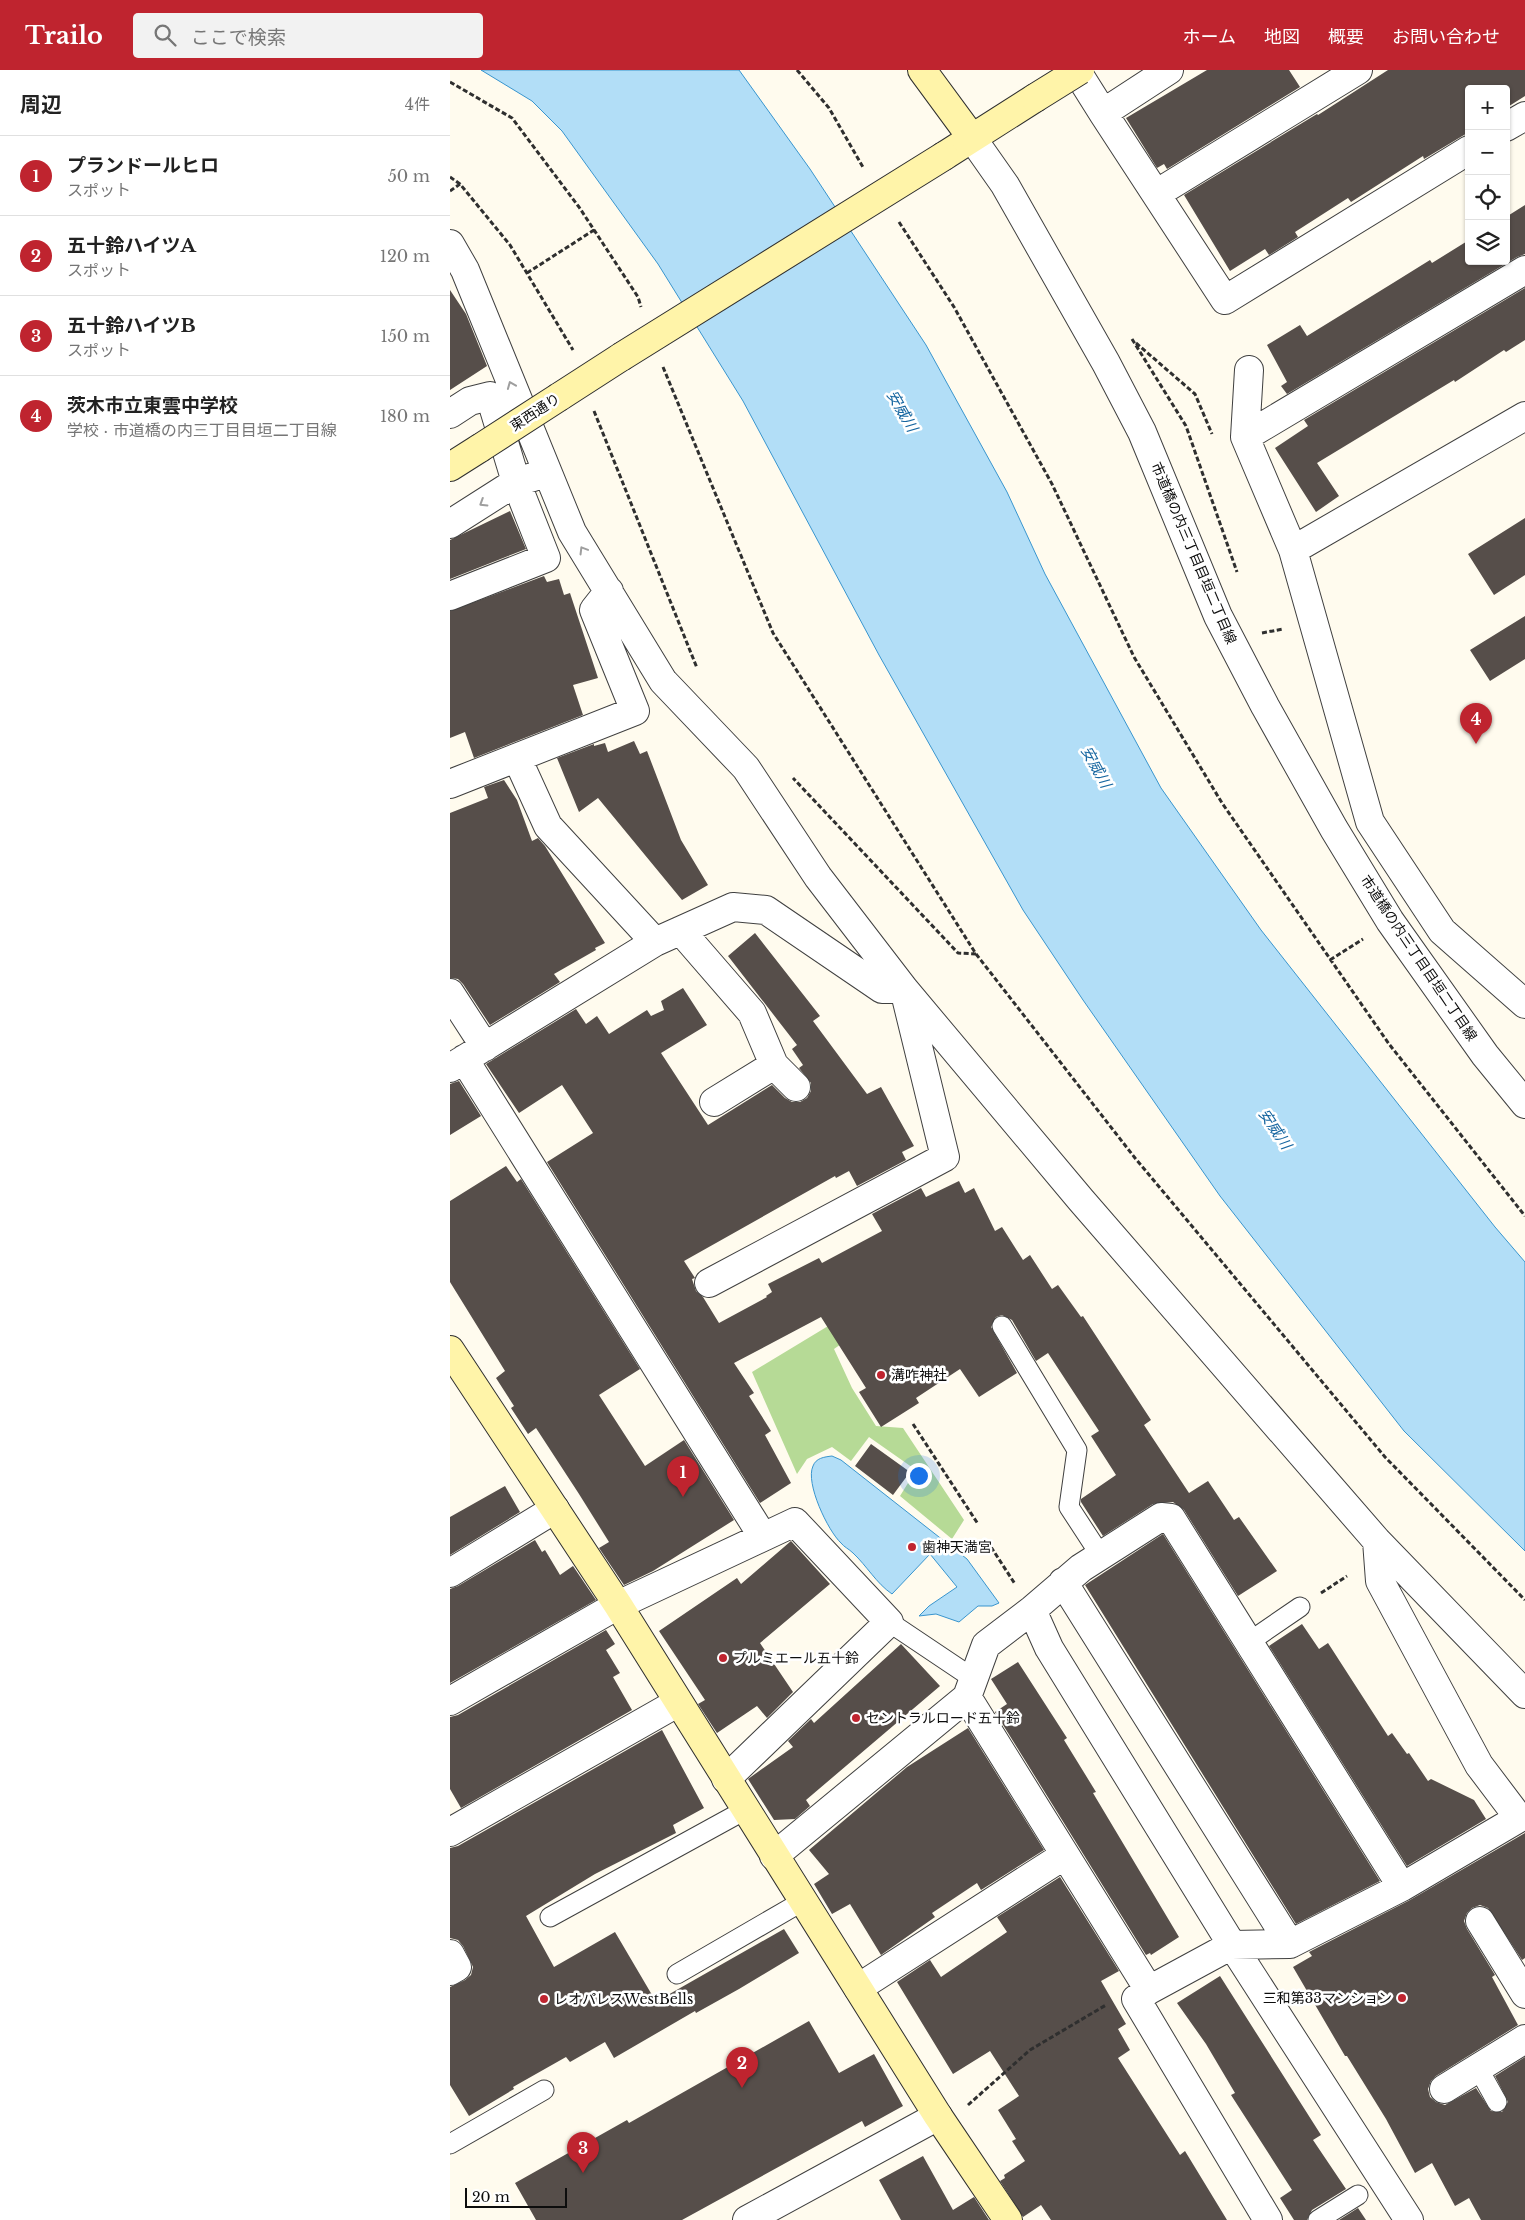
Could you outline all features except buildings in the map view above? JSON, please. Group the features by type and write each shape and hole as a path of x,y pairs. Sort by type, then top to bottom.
{"street":[{"name":"市道橋の内三丁目目垣二丁目線","path":"922,70 1005,185 1106,363 1142,432 1218,616 1264,706 1369,887 1390,921 1485,1055 1525,1104"},
{"name":"東西通り","path":"450,467 621,357 944,156 1078,70"},
{"path":"1078,70 1103,113 1225,300 1465,152"},
{"path":"1103,113 1169,70"},
{"path":"1156,194 1358,70"},
{"path":"1510,125 1525,116"},
{"path":"450,244 465,270 546,473 572,532 663,682 746,768 818,877 904,989 1081,1200 1377,1541 1525,1694"},
{"path":"1245,437 1525,270"},
{"path":"1249,370 1245,437 1293,550 1370,822 1442,931 1525,1004"},
{"path":"450,414 470,401 490,396 516,482 546,558 450,596"},
{"path":"1293,550 1525,416"},
{"path":"450,524 516,482 546,473"},
{"path":"450,784 635,712 594,610 609,592"},
{"path":"518,758 548,826 655,942"},
{"path":"1369,887 1400,869"},
{"path":"466,1058 655,942 681,932 733,907 766,910 882,989 904,989"},
{"path":"681,932 752,1013 774,1064 796,1087"},
{"path":"709,1283 945,1156 904,989"},
{"path":"450,993 466,1058 763,1537"},
{"path":"714,1102 774,1064"},
{"path":"450,1350 618,1605 677,1703 942,2121 1008,2220"},
{"path":"450,1573 555,1509"},
{"path":"774,1856 971,1688 986,1645 1032,1610 1063,1582 1161,1517 1171,1518 1402,1887"},
{"path":"450,1701 618,1605 795,1522 889,1622 726,1779"},
{"path":"1143,1995 1232,1945 1290,1944 1402,1887 1522,1820 1479,1765 1380,1581 1377,1541"},
{"path":"1063,1582 1290,1944"},
{"path":"1032,1610 1049,1648 1232,1945 1409,2220"},
{"path":"971,1688 1268,2220"},
{"path":"450,1832 677,1703"},
{"path":"858,1988 1065,1855"},
{"path":"1480,1921 1522,1982"},
{"path":"450,1954 457,1967 450,1972"},
{"path":"1444,2089 1525,2039"},
{"path":"747,2220 942,2121"}],"lane":[{"path":"1002,1326 1077,1450 1069,1507 1101,1556"},
{"path":"1249,1642 1300,1607"},
{"path":"889,1622 971,1688"},
{"path":"550,1916 745,1810"},
{"path":"677,1974 803,1901"},
{"path":"1478,2068 1497,2102"},
{"path":"450,2144 544,2090"},
{"path":"1318,2220 1358,2195"}],"path":[{"path":"797,70 829,108 866,171"},
{"path":"450,82 512,118 594,230 638,297 644,315"},
{"path":"450,177 460,184 510,245 576,354"},
{"path":"450,191 460,184"},
{"path":"897,219 954,307 1052,484 1134,657 1222,802 1389,1044 1525,1216"},
{"path":"527,273 594,230"},
{"path":"1106,363 1132,339"},
{"path":"1132,339 1196,394 1214,439"},
{"path":"1132,339 1186,426 1237,574"},
{"path":"661,360 773,633 976,954 1135,1158 1385,1457 1525,1600"},
{"path":"593,409 700,678"},
{"path":"788,772 958,953 976,954"},
{"path":"1330,960 1390,921"},
{"path":"912,1424 978,1524"},
{"path":"991,1547 1032,1610"},
{"path":"1300,1607 1352,1573"},
{"path":"942,2121 1030,2050 1122,1996 1143,1995"}],"green space":[{"path":"934,1262 904,1300 834,1349 852,1388 876,1426 903,1428 964,1520 952,1539 900,1496 916,1470 869,1437 851,1461 832,1447 807,1459 797,1474 752,1372"}],"water":[{"name":"安威川","path":"481,70 739,70 810,169 926,345 1007,492 1045,574 1161,788 1261,930 1495,1227 1525,1262 1525,1551 1404,1431 1220,1196 1083,1000 1023,910 879,655 743,401 658,264 562,131 532,101"},
{"path":"832,1456 841,1460 967,1559 999,1603 992,1606 978,1606 959,1622 936,1614 919,1616 929,1606 957,1587 930,1554 892,1594 886,1590 858,1558 836,1537 819,1506 812,1484 811,1474 813,1466 814,1463 823,1457"}],"place":[{"name":"茨木市立東雲中学校","path":"1476,744"},
{"name":"溝咋神社","path":"881,1375"},
{"name":"プランドールヒロ","path":"683,1497"},
{"name":"歯神天満宮","path":"912,1547"},
{"name":"プルミエール五十鈴","path":"723,1658"},
{"name":"セントラルロード五十鈴","path":"856,1718"},
{"name":"三和第33マンション","path":"1402,1998"},
{"name":"レオパレスWestBells","path":"544,1999"},
{"name":"五十鈴ハイツA","path":"742,2088"},
{"name":"五十鈴ハイツB","path":"583,2173"}]}
